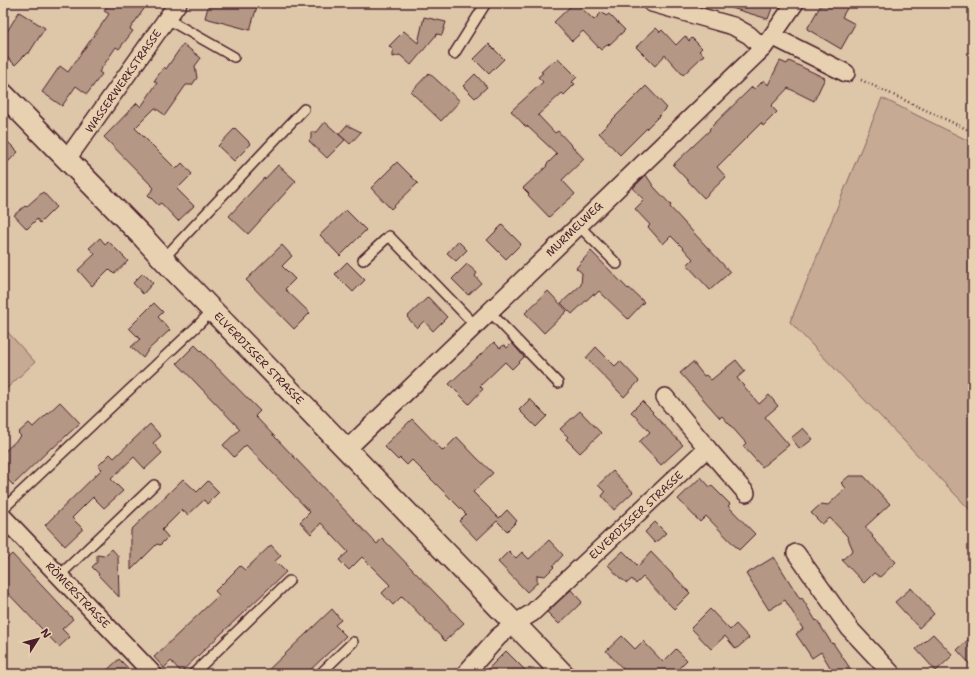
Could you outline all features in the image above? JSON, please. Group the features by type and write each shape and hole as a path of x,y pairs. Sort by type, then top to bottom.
{"street":[{"name":"WASSERWERKSTRASSE","path":"67,159 178,3"},
{"path":"652,3 733,26 750,35 846,73"},
{"name":"MURMELWEG","path":"347,449 767,42 795,3"},
{"name":"ELVERDISSER STRASSE","path":"3,94 144,237 514,624 564,674"},
{"path":"665,396 746,493"},
{"name":"ELVERDISSER STRASSE","path":"514,624 532,613 707,448"},
{"name":"RÖMERSTRASSE","path":"3,517 153,674"},
{"path":"796,553 850,629 892,674"},
{"path":"465,674 498,637 514,624"}],"lane":[{"path":"454,54 486,3"},
{"path":"167,19 234,57"},
{"path":"164,259 304,109"},
{"path":"578,226 617,264"},
{"path":"363,260 389,236 474,325"},
{"path":"3,509 213,310"},
{"path":"489,311 558,383"},
{"path":"59,576 154,485"},
{"path":"193,674 289,581"},
{"path":"320,674 353,642"}],"path":[{"path":"846,73 973,132"}],"shaded area":[{"path":"882,98 973,143 973,513 790,322"},
{"path":"3,327 35,362 3,392"}],"building":[{"path":"109,3 148,3 130,29 133,31 119,49 116,47 99,72 102,74 87,94 76,86 62,106 42,92 60,66 68,72 109,14 104,11"},
{"path":"209,3 258,3 250,30 205,18"},
{"path":"574,3 576,3 594,20 602,12 606,16 609,14 625,30 609,45 608,44 601,50 583,31 572,41 554,22"},
{"path":"726,3 774,3 768,19 725,6"},
{"path":"822,3 850,3 842,17 855,24 841,49 807,29"},
{"path":"19,12 45,28 29,53 27,53 15,65 3,53 3,38"},
{"path":"424,17 446,22 442,35 437,34 411,65 400,55 393,57 393,50 389,46 404,31 418,43"},
{"path":"656,28 660,32 662,30 676,45 685,36 689,41 692,38 702,48 699,51 704,55 683,75 665,55 655,66 636,47"},
{"path":"183,44 201,58 195,66 197,78 192,85 186,85 165,115 155,108 135,128 176,169 182,163 192,174 177,189 194,206 178,221 161,203 158,205 148,195 154,188 104,137 137,103 141,107 157,83 154,81 164,67 166,69"},
{"path":"489,44 504,59 489,74 474,59"},
{"path":"558,58 577,77 572,82 575,84 564,95 562,93 538,115 555,133 558,131 584,159 562,180 575,194 549,217 523,188 547,166 546,165 557,154 527,126 526,127 511,111 543,82 538,77 543,73 541,72"},
{"path":"780,61 787,64 789,61 825,78 814,101 788,88 771,106 777,112 763,126 761,123 717,167 726,177 704,198 673,165 752,87 755,89 764,80 768,85"},
{"path":"429,73 460,101 441,121 411,92"},
{"path":"475,74 487,87 475,98 463,86"},
{"path":"646,86 667,108 620,155 599,133"},
{"path":"325,122 345,140 327,158 309,141 311,138 311,132 317,132"},
{"path":"347,125 361,132 350,144 339,134"},
{"path":"235,128 251,144 234,161 218,146"},
{"path":"3,137 18,152 3,167"},
{"path":"397,162 418,183 391,209 371,188"},
{"path":"278,165 296,181 248,234 229,216"},
{"path":"646,175 654,187 671,205 670,207 730,272 710,290 687,265 693,259 683,248 671,236 663,244 648,227 650,225 635,209 644,200 633,188"},
{"path":"43,192 56,207 40,223 37,219 27,229 14,215"},
{"path":"346,210 366,230 340,256 320,235"},
{"path":"502,225 521,244 506,259 487,240"},
{"path":"100,238 105,244 108,241 128,261 114,274 109,269 92,286 78,270 95,254 89,248"},
{"path":"458,241 467,250 456,261 447,253"},
{"path":"282,245 292,256 282,266 295,279 285,289 310,313 294,329 246,280"},
{"path":"591,251 628,289 629,288 644,302 628,319 599,291 595,295 593,294 572,314 561,303 581,285 582,273 576,268"},
{"path":"347,262 365,280 353,292 335,274"},
{"path":"467,264 477,273 475,276 481,283 468,295 452,279"},
{"path":"143,273 153,283 143,294 133,283"},
{"path":"548,291 567,311 544,333 525,313"},
{"path":"428,297 447,317 433,331 424,321 417,328 407,317"},
{"path":"154,303 163,312 158,317 170,330 149,349 143,358 131,347 140,339 129,328"},
{"path":"494,342 500,348 504,345 507,348 512,343 524,357 512,369 505,362 480,386 483,389 469,404 449,384"},
{"path":"195,345 260,411 255,416 377,544 382,538 464,623 445,641 402,596 393,605 382,593 390,585 362,557 349,570 339,560 348,552 321,523 311,534 300,522 310,512 246,445 234,457 223,445 240,429 177,363"},
{"path":"596,347 615,366 620,361 639,381 624,397 586,358"},
{"path":"736,360 745,371 737,378 759,404 769,395 778,406 765,417 789,445 762,467 743,446 746,443 722,416 720,418 680,373 693,362 704,376 706,375 711,380"},
{"path":"530,399 547,416 536,427 519,410"},
{"path":"642,401 683,445 661,465 639,442 650,432 631,412"},
{"path":"60,402 80,423 53,448 52,447 13,485 3,475 3,453 21,436 18,433 29,423 33,427"},
{"path":"580,411 601,433 580,453 566,439 568,437 560,429"},
{"path":"412,419 443,451 457,437 493,473 473,492 499,518 507,510 517,521 507,531 497,521 477,540 459,521 466,514 412,460 407,465 400,458 398,460 384,446"},
{"path":"150,424 161,436 153,443 162,453 145,469 134,457 111,479 123,491 104,508 93,497 72,518 83,529 65,546 45,525 102,469 98,466 110,454 114,458"},
{"path":"803,428 813,439 800,449 791,438"},
{"path":"613,471 633,492 614,510 602,496 605,492 598,485"},
{"path":"849,476 864,476 890,504 865,527 873,536 872,537 896,562 880,577 874,573 864,583 842,560 853,550 847,536 830,518 822,524 811,513 821,504 828,505 846,488 841,483"},
{"path":"701,477 730,504 728,506 755,534 739,550 706,516 700,522 678,499"},
{"path":"183,479 197,492 208,481 219,492 207,504 204,500 188,515 182,510 162,530 168,537 160,545 157,544 131,570 131,530"},
{"path":"655,522 666,533 655,543 645,532"},
{"path":"549,540 563,555 545,576 537,575 537,583 527,592 498,562 509,551 516,558 522,552 529,559"},
{"path":"271,545 281,556 275,561 286,572 181,672 171,661 164,668 154,657 219,595 215,591 240,566 245,570"},
{"path":"112,549 118,556 119,597 92,567 97,562 97,555 104,556"},
{"path":"623,551 638,566 651,552 690,593 674,609 643,577 636,584 632,579 627,583 608,565"},
{"path":"12,554 73,619 62,629 70,637 59,647 3,588 3,563"},
{"path":"774,557 800,599 802,598 816,621 817,620 854,674 834,674 821,652 812,658 796,634 803,629 785,600 769,610 746,574"},
{"path":"911,588 934,614 919,628 895,602"},
{"path":"571,590 582,602 559,624 547,612"},
{"path":"332,609 341,620 335,625 346,636 306,674 264,674"},
{"path":"710,609 730,630 736,624 749,638 736,649 725,636 711,649 691,628"},
{"path":"933,634 953,655 936,671 916,649"},
{"path":"973,635 973,667 957,650"},
{"path":"622,636 635,649 643,641 663,662 676,649 687,660 673,674 628,674 606,651"},
{"path":"506,651 529,674 483,674"},
{"path":"119,659 134,674 103,674"}]}
